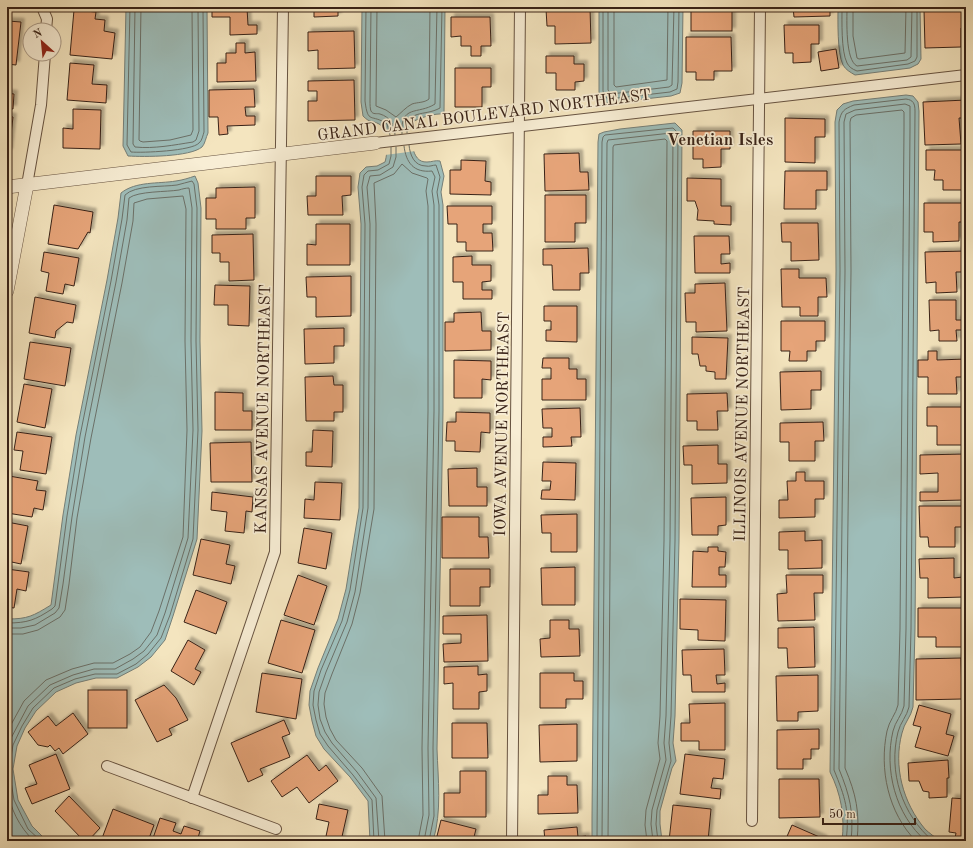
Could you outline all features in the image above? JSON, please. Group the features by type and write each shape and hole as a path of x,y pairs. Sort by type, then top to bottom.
{"street":[{"path":"42,7 47,22"},
{"name":"KANSAS AVENUE NORTHEAST","path":"192,798 275,552 282,7"},
{"name":"IOWA AVENUE NORTHEAST","path":"512,841 520,7"},
{"name":"ILLINOIS AVENUE NORTHEAST","path":"752,821 760,7"},
{"path":"7,291 41,105 44,62"},
{"name":"GRAND CANAL BOULEVARD NORTHEAST","path":"7,187 422,137 966,75"},
{"path":"107,766 276,829"}],"water":[{"path":"126,7 207,7 208,133 202,147 188,153 178,155 128,156 123,146"},
{"path":"362,7 445,7 444,114 427,116 411,123 414,153 417,158 421,161 427,162 440,161 444,176 441,192 443,205 443,411 437,749 439,795 438,819 433,841 370,841 368,801 350,777 324,749 316,736 309,705 310,691 338,619 346,589 359,508 361,224 358,187 360,173 366,167 377,166 385,162 387,153 385,131 379,124 368,120 363,116 361,102"},
{"path":"599,7 683,7 682,83 680,93 671,96 608,103 601,100 599,92"},
{"path":"838,7 920,7 921,59 918,64 910,68 855,75 848,71 841,60 838,36"},
{"path":"906,95 913,96 918,102 919,111 915,629 913,707 903,729 899,758 902,784 911,808 925,829 940,841 842,841 843,823 841,805 834,780 830,772 836,271 835,122 837,110 843,104 853,101"},
{"path":"675,123 682,130 679,541 673,743 676,761 672,768 660,811 662,841 594,841 592,839 592,818 598,142 599,134 604,132"},
{"path":"195,176 198,183 201,208 200,341 202,431 197,539 165,640 151,657 138,667 117,678 96,678 76,683 56,692 36,711 25,728 17,746 13,769 18,800 32,826 47,841 7,841 7,619 30,616 51,605 63,515 76,435 107,280 121,193 133,186 184,180"}],"pier":[{"path":"413,128 416,151 385,155 384,132"}],"building":[{"path":"88,7 115,7 115,11 88,9"},
{"path":"212,7 256,7 247,8 248,25 257,25 257,34 230,35 230,17 212,17"},
{"path":"314,7 346,8 338,8 338,16 314,17"},
{"path":"691,7 732,7 732,31 691,31"},
{"path":"793,7 830,7 830,16 794,17"},
{"path":"590,8 591,43 555,44 555,26 547,26 546,9"},
{"path":"966,9 966,28 961,28 961,47 925,48 924,10"},
{"path":"74,10 96,12 95,19 105,20 104,31 115,33 112,59 70,55"},
{"path":"451,17 490,17 491,46 481,46 481,56 471,56 471,46 461,46 461,36 451,37"},
{"path":"8,21 21,22 16,65 7,64"},
{"path":"784,25 819,25 819,44 811,44 811,62 793,63 793,53 785,53"},
{"path":"354,31 355,68 318,69 318,50 308,51 308,32"},
{"path":"686,37 731,37 732,71 714,71 714,80 696,80 696,72 686,72"},
{"path":"236,43 245,43 245,53 255,52 256,81 217,82 217,63 226,63 226,53 236,53"},
{"path":"836,49 839,68 821,71 818,52"},
{"path":"546,56 574,56 574,64 584,64 584,81 575,82 575,90 556,90 556,73 546,73"},
{"path":"70,63 94,65 92,84 107,85 106,103 67,100"},
{"path":"455,68 491,68 491,87 482,87 482,107 455,107"},
{"path":"354,80 355,120 308,121 308,101 317,101 317,91 308,91 308,81"},
{"path":"254,89 255,107 245,107 246,116 255,116 255,125 227,126 228,134 219,135 218,117 209,117 209,90"},
{"path":"7,93 14,94 13,109 7,108"},
{"path":"966,100 966,118 959,118 961,144 925,145 923,102"},
{"path":"73,109 101,110 100,149 63,148 63,128 73,129"},
{"path":"7,116 13,117 9,152 7,152"},
{"path":"785,118 825,119 825,137 815,137 815,163 785,162"},
{"path":"693,131 730,131 730,149 721,149 721,167 703,168 703,159 693,159"},
{"path":"926,150 966,150 966,190 943,190 943,180 934,180 935,170 926,170"},
{"path":"579,153 580,172 588,172 589,190 545,191 544,154"},
{"path":"461,160 486,161 485,181 491,182 491,195 450,194 450,170 461,170"},
{"path":"785,171 827,171 827,190 816,190 816,209 784,209"},
{"path":"316,176 351,176 351,195 342,196 343,215 308,215 307,196 316,196"},
{"path":"687,178 721,179 721,206 731,206 731,225 714,224 714,221 697,220 698,210 695,201 687,201"},
{"path":"255,187 255,218 246,218 246,229 216,229 216,219 206,219 206,198 216,198 216,188"},
{"path":"545,195 586,195 586,223 575,223 575,242 545,242"},
{"path":"924,203 966,203 966,222 959,222 959,241 933,242 933,232 924,232"},
{"path":"54,205 93,212 90,233 88,232 78,249 48,244"},
{"path":"447,206 492,206 492,224 483,224 483,233 492,233 493,251 466,251 466,242 457,242 457,224 448,224"},
{"path":"781,223 818,223 819,260 791,261 791,242 782,242"},
{"path":"316,224 350,224 350,265 307,265 307,244 316,245"},
{"path":"253,234 254,280 229,281 229,262 220,262 220,253 212,253 212,235"},
{"path":"694,236 729,236 730,254 721,254 721,264 730,263 730,273 695,273"},
{"path":"588,248 589,273 580,273 580,290 553,290 552,265 543,265 543,249"},
{"path":"966,251 966,272 956,272 957,292 936,293 936,282 926,283 925,252"},
{"path":"44,252 79,258 74,286 65,284 63,294 46,291 49,273 41,271"},
{"path":"472,256 472,265 491,265 491,281 482,282 482,290 492,290 492,299 463,299 463,282 453,282 453,257"},
{"path":"781,269 799,269 799,278 826,278 827,297 818,297 818,316 800,316 800,307 782,307"},
{"path":"351,276 351,316 316,317 316,297 307,297 306,277"},
{"path":"725,283 727,331 696,332 696,322 686,322 685,293 695,293 695,284"},
{"path":"215,285 250,286 249,326 228,325 228,305 214,305"},
{"path":"35,297 76,305 73,323 67,322 56,331 55,338 29,333"},
{"path":"929,300 956,300 956,320 965,320 965,330 956,330 957,341 939,341 939,330 930,331"},
{"path":"544,306 577,306 577,342 546,341 546,330 551,330 551,321 544,321"},
{"path":"481,312 482,331 491,331 491,350 445,351 445,322 454,322 454,313"},
{"path":"781,321 825,321 825,341 816,341 816,351 807,351 807,361 789,361 790,351 781,351"},
{"path":"344,328 344,346 334,346 334,363 305,364 304,329"},
{"path":"692,337 728,338 726,379 715,379 715,372 706,371 706,366 700,366 698,354 692,354"},
{"path":"30,342 71,348 65,386 24,379"},
{"path":"928,351 937,351 937,360 966,359 966,377 956,377 957,394 928,394 928,377 918,377 918,360 928,360"},
{"path":"543,358 569,358 569,369 577,369 577,379 586,379 586,400 542,400 542,379 551,379 551,368 542,368"},
{"path":"454,360 491,361 491,380 482,379 482,398 454,398"},
{"path":"821,371 821,390 811,390 811,409 781,410 780,372"},
{"path":"333,376 334,385 343,385 343,412 334,412 334,421 306,421 305,377"},
{"path":"24,384 52,389 45,428 17,422"},
{"path":"215,392 243,393 243,411 252,411 252,430 215,430"},
{"path":"727,393 728,411 717,411 718,430 697,430 697,421 687,421 687,394"},
{"path":"927,407 966,407 966,445 937,445 937,426 927,426"},
{"path":"580,408 581,437 571,437 572,446 543,447 543,437 552,437 552,428 543,428 542,409"},
{"path":"456,412 490,413 490,433 481,432 480,452 455,451 455,441 446,441 447,422 456,422"},
{"path":"823,422 824,441 815,441 815,461 789,461 789,442 780,442 780,423"},
{"path":"313,430 333,431 332,467 306,466 306,452 312,452"},
{"path":"17,432 52,437 46,474 20,470 23,451 14,450"},
{"path":"251,442 252,482 211,482 210,443"},
{"path":"718,445 718,464 727,464 727,483 692,484 692,465 684,465 683,446"},
{"path":"964,454 965,500 920,501 920,492 938,492 938,473 920,474 920,455"},
{"path":"543,462 576,463 575,500 541,499 542,490 550,490 551,481 542,481"},
{"path":"477,468 477,487 487,487 487,506 449,506 448,469"},
{"path":"796,472 805,472 805,481 824,481 824,499 815,499 815,517 779,518 779,500 788,500 787,481 796,481"},
{"path":"9,476 38,481 36,490 46,491 43,510 34,508 32,517 7,513 7,489"},
{"path":"315,482 342,483 340,520 304,518 305,499 314,500"},
{"path":"212,492 253,497 252,512 246,511 244,533 225,531 227,512 211,510"},
{"path":"726,497 726,525 718,526 718,535 692,535 691,498"},
{"path":"919,506 964,506 964,527 955,527 955,547 929,547 928,537 920,537"},
{"path":"577,514 577,552 551,552 551,533 542,533 541,515"},
{"path":"442,517 479,517 479,537 488,537 489,558 442,558"},
{"path":"7,522 28,526 21,564 7,561"},
{"path":"304,528 332,533 326,569 298,563"},
{"path":"805,531 805,541 822,540 822,568 788,569 788,550 779,550 779,532"},
{"path":"201,539 230,545 226,564 235,566 231,584 193,575"},
{"path":"708,547 718,547 718,551 726,552 725,567 719,567 719,575 726,575 726,587 692,587 693,551 708,552"},
{"path":"954,558 954,578 963,577 964,597 928,598 928,578 920,578 919,559"},
{"path":"575,567 575,605 542,605 541,568"},
{"path":"7,569 29,572 26,591 17,589 14,608 7,607"},
{"path":"450,569 490,569 490,587 480,587 480,606 450,606"},
{"path":"298,575 327,586 314,625 284,615"},
{"path":"786,575 823,575 823,593 814,593 815,620 778,621 777,594 787,593"},
{"path":"196,590 227,602 216,634 184,622"},
{"path":"680,599 726,600 725,641 698,640 698,630 680,629"},
{"path":"918,608 963,608 962,647 936,647 936,637 918,637"},
{"path":"487,615 488,661 444,662 443,644 461,643 461,634 443,634 443,616"},
{"path":"281,620 315,630 302,673 268,663"},
{"path":"550,620 569,620 569,629 579,629 580,656 541,657 540,639 550,638"},
{"path":"814,627 815,667 788,668 787,648 778,648 778,628"},
{"path":"188,640 205,650 195,669 201,672 194,685 171,671"},
{"path":"724,649 725,675 716,675 717,684 725,683 725,692 692,692 691,675 683,675 682,650"},
{"path":"961,658 962,699 916,700 916,659"},
{"path":"478,666 478,675 487,674 487,691 479,692 479,709 453,709 453,683 444,684 444,667"},
{"path":"262,673 302,679 296,719 256,712"},
{"path":"540,673 574,673 574,681 583,681 583,699 566,699 566,708 540,708"},
{"path":"818,675 818,711 798,712 798,721 777,721 776,676"},
{"path":"164,685 176,698 188,720 169,729 172,735 157,742 135,700"},
{"path":"88,690 127,690 127,728 88,728"},
{"path":"725,703 725,750 699,750 699,741 681,741 681,723 690,723 689,704"},
{"path":"919,705 951,714 946,734 954,736 948,756 915,747 921,727 913,725"},
{"path":"73,713 88,734 63,754 59,748 55,751 50,745 48,747 38,745 28,732 48,716 56,726"},
{"path":"284,720 290,734 282,737 290,757 260,769 263,775 248,782 231,743"},
{"path":"452,723 487,723 488,758 452,758"},
{"path":"577,724 577,761 540,762 539,725"},
{"path":"819,729 819,749 811,749 811,759 803,759 803,769 777,769 777,730"},
{"path":"56,754 70,789 32,804 25,788 37,784 29,765"},
{"path":"685,754 725,759 723,779 713,778 711,788 721,789 720,799 680,794"},
{"path":"307,755 319,771 326,765 338,781 309,803 297,787 282,797 271,781"},
{"path":"948,760 949,778 947,778 947,797 929,798 929,792 923,791 919,781 909,781 908,763"},
{"path":"460,771 486,771 486,817 444,817 444,793 460,793"},
{"path":"548,776 567,776 567,785 577,785 578,813 538,814 538,795 548,795"},
{"path":"779,779 819,779 820,817 779,818"},
{"path":"69,796 100,828 88,841 84,841 55,811"},
{"path":"952,798 966,799 966,838 955,838 956,833 949,832"},
{"path":"319,804 348,810 341,841 325,841 329,822 316,819"},
{"path":"673,805 711,809 708,841 669,841"},
{"path":"113,809 154,825 148,841 101,841"},
{"path":"160,818 176,823 173,831 181,834 184,826 200,831 197,841 152,841"},
{"path":"441,820 476,829 473,841 436,840"},
{"path":"792,825 824,839 823,841 785,841"},
{"path":"577,827 578,837 586,836 587,841 545,841 544,830"}],"district":[{"name":"Venetian Isles","path":"720,139"}]}
